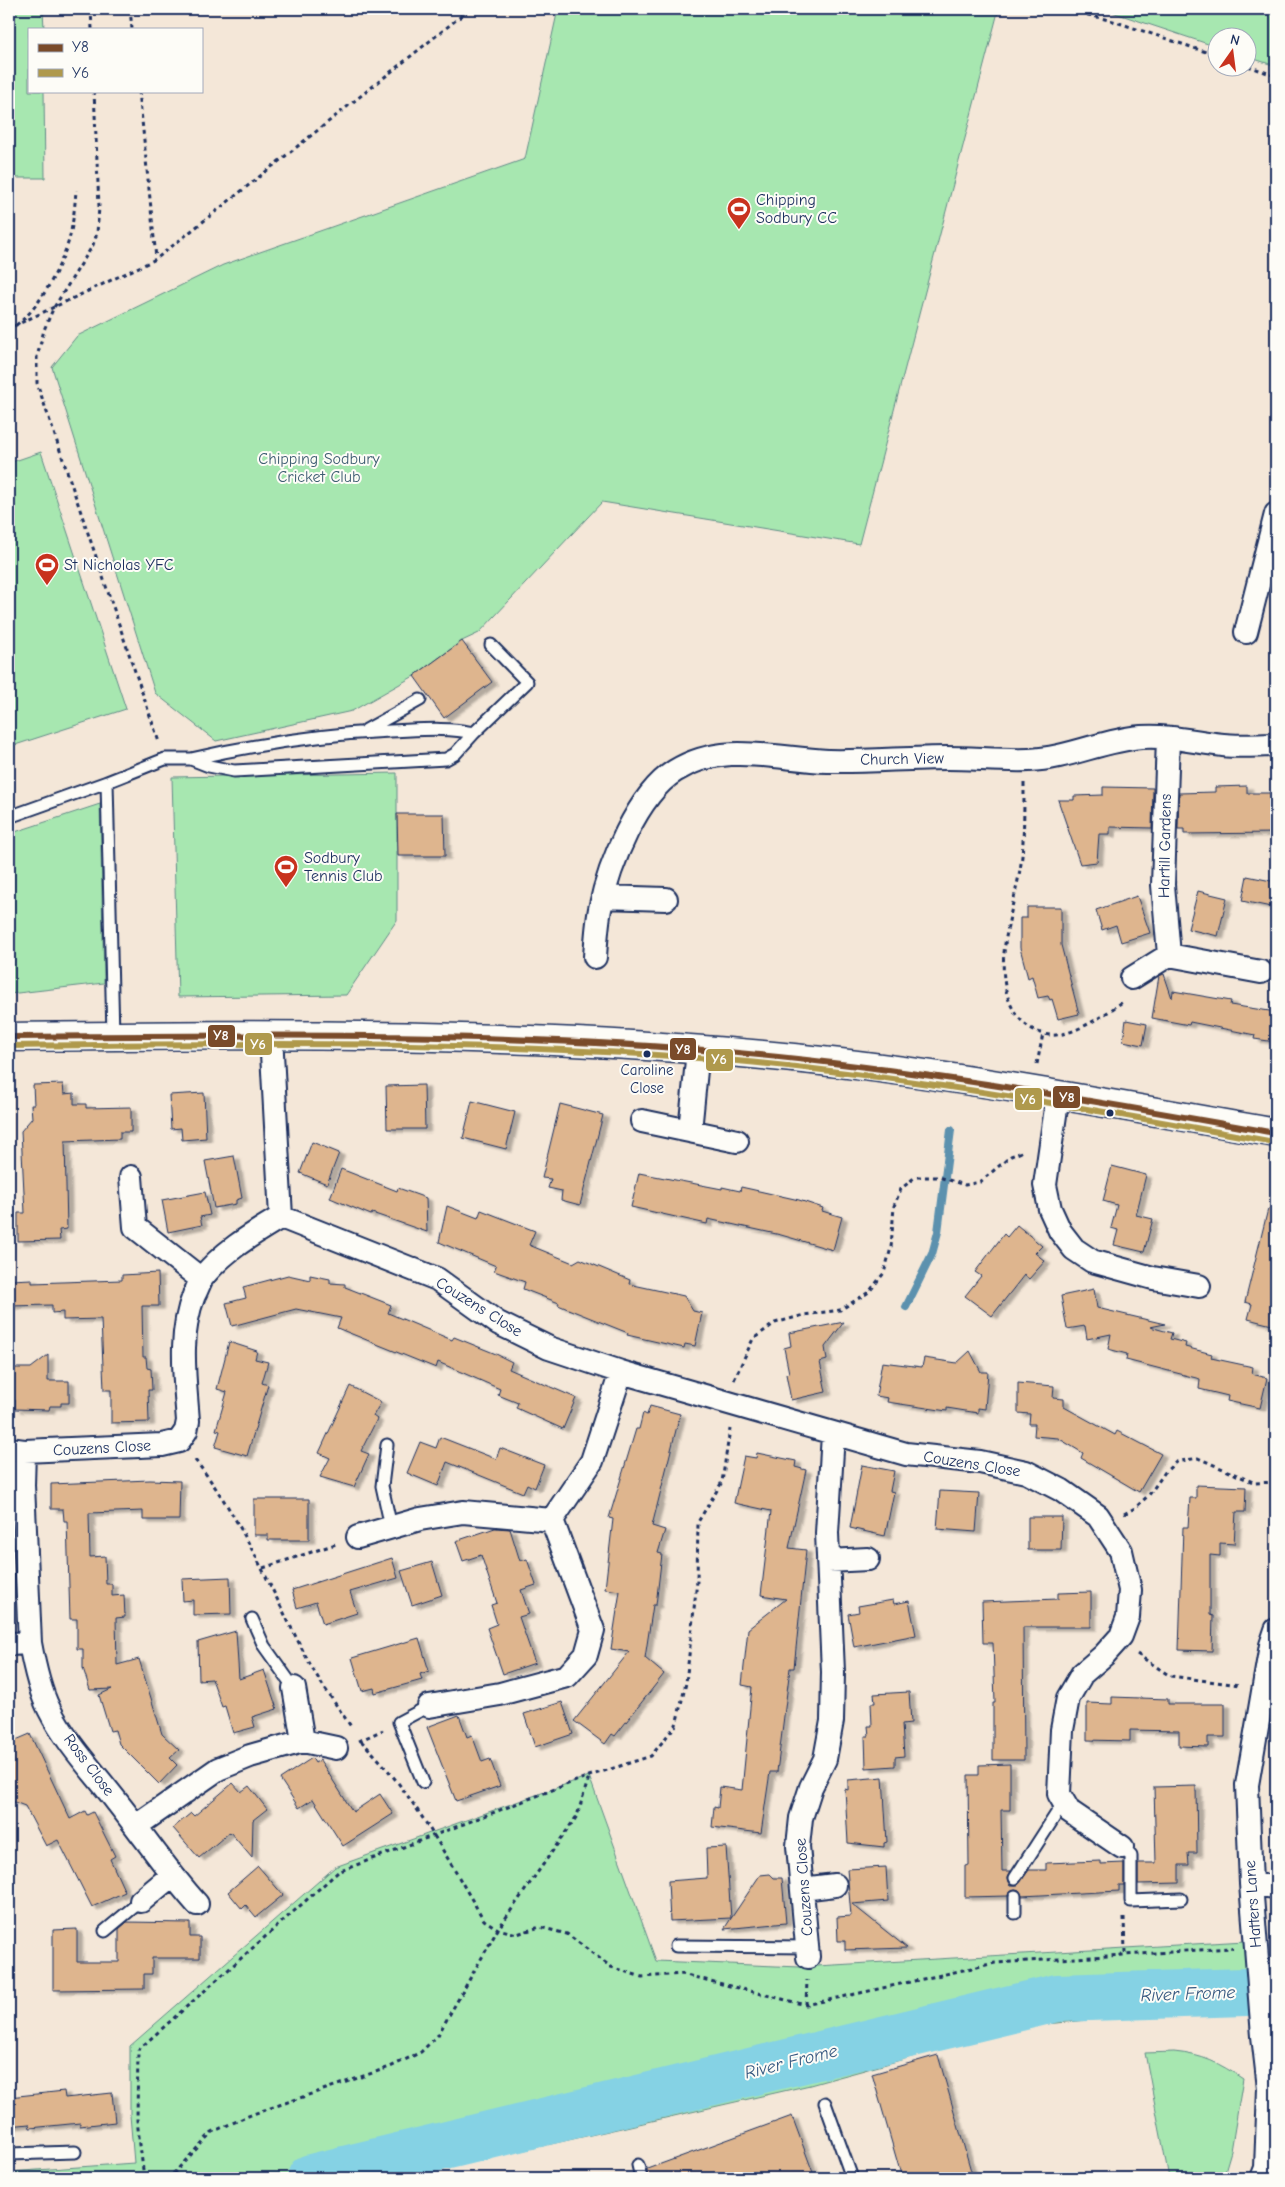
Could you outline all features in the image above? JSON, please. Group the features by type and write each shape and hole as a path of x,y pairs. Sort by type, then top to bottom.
{"street":[{"path":"1246,632 1276,514"},
{"name":"Church View","path":"595,958 603,896 631,826 649,796 663,780 674,771 704,758 741,753 828,761 941,758 1024,760 1056,757 1128,739 1168,738 1225,745 1276,745"},
{"name":"Hartill Gardens","path":"1168,738 1163,885 1169,955"},
{"path":"603,896 666,900"},
{"path":"1132,978 1169,955 1261,972"},
{"path":"179,1441 186,1431 188,1421 183,1341 189,1308 201,1279 222,1257 248,1237 281,1217 271,1035"},
{"path":"9,1037 271,1035 520,1039 698,1050 840,1063 1058,1094 1276,1133"},
{"path":"690,1132 698,1050"},
{"path":"1058,1094 1045,1185 1050,1209 1060,1231 1074,1249 1092,1260 1152,1278 1199,1286"},
{"path":"642,1122 737,1141"},
{"path":"131,1177 135,1227 201,1279"},
{"name":"Couzens Close","path":"281,1217 437,1280 498,1323 549,1348 621,1372 906,1454 980,1462 1026,1472 1061,1490 1098,1516 1121,1551 1130,1590 1128,1617 1121,1636 1104,1656 1082,1674 1068,1698 1062,1730 1059,1794 1064,1802"},
{"path":"552,1520 592,1461 621,1372"},
{"name":"Couzens Close","path":"808,1952 798,1846 801,1818 811,1787 825,1759 832,1721 827,1533 833,1434"},
{"name":"Couzens Close","path":"16,1450 162,1445 179,1441"},
{"name":"Ross Close","path":"16,1450 19,1644 35,1668 49,1709 72,1744 136,1826 171,1876 197,1904"},
{"path":"358,1537 420,1519 463,1512 552,1520"},
{"path":"429,1706 500,1694 567,1676 586,1655 593,1630 552,1520"},
{"path":"828,1562 868,1559"},
{"name":"Hatters Lane","path":"1262,2178 1266,2168 1269,2088 1251,1884 1247,1785 1271,1645 1276,1630"},
{"path":"294,1688 303,1741"},
{"path":"136,1826 218,1770 250,1756 303,1741 336,1748"},
{"path":"1064,1802 1069,1811 1122,1847"},
{"path":"141,1901 171,1876"},
{"path":"1251,1884 1276,1887"},
{"path":"802,1889 835,1885"}],"lane":[{"path":"191,759 209,766 234,771 446,759 455,754 527,682 491,645"},
{"path":"363,732 420,700"},
{"path":"9,817 165,759 191,759 229,750 334,734 449,728 474,733"},
{"path":"107,782 113,1036"},
{"path":"387,1445 382,1486 390,1527"},
{"path":"252,1619 264,1646 294,1688"},
{"path":"423,1782 399,1722 429,1706"},
{"path":"1014,1878 1064,1802"},
{"path":"1122,1847 1131,1856 1131,1901 1181,1900"},
{"path":"1014,1896 1015,1913"},
{"path":"105,1931 141,1901"},
{"path":"676,1946 808,1952"},
{"path":"825,2103 852,2178"},
{"path":"9,2154 75,2152"},
{"path":"638,2166 641,2178"}],"path":[{"path":"91,9 92,28"},
{"path":"130,9 132,28"},
{"path":"9,329 156,259 470,9"},
{"path":"1064,9 1113,21 1208,53"},
{"path":"1258,70 1276,76"},
{"path":"94,92 99,208 97,232 93,245 53,309 44,330 37,357 37,383 165,759"},
{"path":"139,92 156,259"},
{"path":"14,326 34,308 53,276 69,239 76,190"},
{"path":"1024,760 1022,856 1007,928 1004,968 1008,995 1016,1015 1024,1025 1043,1034 1053,1036 1064,1034 1115,1007 1139,990 1132,978"},
{"path":"1036,1072 1043,1034"},
{"path":"144,2178 137,2120 138,2050 338,1872 589,1776 651,1756 676,1725 686,1683 697,1581 698,1522 722,1482 732,1417 722,1415 740,1365 753,1339 775,1323 804,1315 840,1310 869,1292 884,1273 891,1248 894,1206 901,1189 915,1177 939,1177 965,1184 980,1182 1011,1156 1031,1148"},
{"path":"179,1441 210,1479 263,1568 310,1665 360,1741 384,1764 433,1835 484,1920 498,1929 516,1934 540,1927 567,1934 611,1967 642,1977 682,1974 806,2006 995,1963 1256,1946"},
{"path":"1104,1525 1135,1508 1149,1496 1164,1472 1176,1462 1198,1458 1255,1483 1276,1482"},
{"path":"263,1568 358,1537"},
{"path":"1117,1640 1170,1676 1264,1688"},
{"path":"336,1748 360,1741 399,1722"},
{"path":"166,2178 175,2172 212,2132 253,2114 390,2067 421,2052 438,2035 498,1929 577,1816 589,1776"}],"green space":[{"path":"9,9 43,9 44,28 28,28 28,92 44,92 45,178 9,178"},
{"name":"Chipping Sodbury Cricket Club","path":"558,9 975,9 998,12 859,544 602,502 479,633 462,641 414,676 352,711 216,741 155,693 52,367 77,336 223,265 525,159"},
{"path":"1103,9 1276,9 1276,66 1258,60 1258,28 1208,28 1208,44"},
{"name":"St Nicholas YFC","path":"41,452 126,709 9,747 9,463"},
{"name":"Sodbury Tennis Club","path":"397,773 397,920 346,995 178,997 172,777"},
{"path":"100,804 104,983 9,994 9,834"},
{"path":"589,1776 656,1961 800,1967 1245,1941 1251,2005 1024,2026 810,2085 402,2178 9,2178 9,2172 134,2163 130,2115 130,2046 335,1867"},
{"path":"1174,2052 1194,2055 1211,2061 1243,2079 1231,2151 1223,2178 1169,2178 1145,2053"}],"building":[{"path":"462,641 492,682 444,718 414,676"},
{"path":"1247,786 1247,793 1276,793 1276,833 1184,834 1184,829 1178,829 1179,793 1215,792 1215,787"},
{"path":"1103,787 1153,788 1152,828 1110,827 1110,834 1099,834 1097,862 1080,864 1058,800 1074,800 1074,796 1103,795"},
{"path":"397,814 444,814 445,856 398,856"},
{"path":"1247,876 1276,882 1276,908 1242,901"},
{"path":"1198,891 1227,898 1218,936 1188,929"},
{"path":"1137,896 1150,933 1121,942 1116,925 1102,930 1096,910"},
{"path":"1027,907 1061,907 1061,945 1079,1014 1058,1019 1052,999 1050,1000 1048,996 1038,998 1032,976 1028,978 1020,948 1020,918 1027,918"},
{"path":"1164,974 1172,998 1173,991 1231,1001 1230,1005 1276,1012 1276,1042 1254,1039 1255,1035 1190,1022 1189,1025 1152,1018 1159,976"},
{"path":"1126,1020 1147,1024 1143,1045 1123,1041"},
{"path":"63,1084 64,1094 74,1093 74,1104 86,1104 86,1108 131,1107 131,1132 120,1132 120,1139 65,1141 67,1229 59,1230 60,1240 18,1241 18,1213 25,1213 21,1131 32,1118 31,1105 34,1105 33,1085"},
{"path":"424,1085 425,1129 387,1129 386,1086"},
{"path":"204,1093 206,1138 182,1140 181,1128 171,1129 169,1095"},
{"path":"472,1101 515,1112 506,1149 463,1138"},
{"path":"560,1104 603,1115 580,1205 561,1200 562,1191 548,1188 551,1179 542,1178"},
{"path":"312,1142 339,1153 327,1184 300,1173"},
{"path":"234,1156 242,1198 236,1200 236,1204 214,1208 205,1161"},
{"path":"1112,1166 1146,1175 1136,1215 1153,1219 1144,1252 1114,1245 1118,1230 1111,1228 1117,1205 1103,1201"},
{"path":"341,1169 397,1191 398,1188 426,1198 427,1232 372,1213 371,1215 330,1198"},
{"path":"639,1173 722,1189 722,1187 740,1191 741,1187 799,1200 823,1208 822,1211 842,1217 833,1250 781,1235 708,1219 707,1224 631,1207"},
{"path":"205,1192 210,1215 200,1217 202,1225 168,1232 162,1200"},
{"path":"447,1206 478,1218 481,1210 535,1231 529,1245 573,1263 580,1259 630,1280 629,1284 684,1296 693,1311 702,1313 695,1346 685,1344 684,1348 627,1335 628,1333 523,1289 525,1282 494,1271 496,1266 439,1242"},
{"path":"1268,1209 1276,1210 1276,1326 1248,1319 1252,1304 1245,1302"},
{"path":"1017,1225 1042,1246 1035,1253 1045,1261 1029,1279 1024,1275 992,1316 965,1296 981,1276 975,1272 1004,1234 1007,1237"},
{"path":"158,1273 159,1306 142,1306 143,1357 146,1357 147,1368 151,1369 152,1390 148,1390 149,1422 111,1423 111,1390 104,1390 101,1319 63,1320 63,1312 52,1313 52,1305 9,1306 10,1280 32,1279 32,1283 122,1280 122,1275"},
{"path":"288,1275 310,1280 310,1275 330,1279 330,1283 345,1284 345,1287 391,1305 388,1313 452,1340 454,1337 512,1362 509,1369 576,1398 563,1429 516,1408 518,1403 498,1395 500,1389 438,1362 436,1368 337,1328 341,1318 296,1309 232,1326 226,1303 246,1298 243,1287"},
{"path":"1094,1289 1097,1308 1165,1324 1150,1327 1172,1333 1170,1339 1186,1343 1185,1347 1212,1354 1211,1358 1253,1367 1252,1374 1267,1378 1260,1408 1227,1401 1228,1396 1199,1389 1200,1379 1126,1360 1127,1354 1108,1349 1111,1334 1087,1339 1085,1326 1067,1329 1061,1296"},
{"path":"844,1322 825,1347 827,1360 820,1362 826,1392 791,1400 786,1374 789,1373 784,1348 791,1346 789,1333"},
{"path":"229,1342 257,1351 255,1359 268,1362 262,1383 268,1385 247,1456 215,1447 220,1431 216,1430 227,1392 217,1389"},
{"path":"970,1351 981,1372 988,1372 985,1409 978,1408 978,1413 947,1408 947,1411 887,1402 888,1398 876,1396 882,1362 922,1367 924,1358 957,1363"},
{"path":"48,1355 48,1381 69,1381 69,1403 61,1403 61,1406 50,1406 49,1410 15,1409 15,1400 9,1400 9,1368 31,1368"},
{"path":"1018,1383 1054,1386 1053,1398 1064,1399 1064,1407 1115,1435 1117,1431 1161,1454 1139,1492 1081,1458 1083,1453 1058,1438 1034,1436 1035,1424 1029,1424 1030,1414 1018,1413"},
{"path":"350,1386 381,1402 373,1416 377,1419 361,1451 369,1454 354,1487 320,1477 330,1458 319,1453"},
{"path":"650,1406 680,1414 652,1526 665,1530 658,1553 662,1554 656,1605 653,1605 645,1658 664,1674 615,1736 612,1734 605,1744 574,1721 629,1652 611,1649 620,1591 605,1589 613,1519 609,1518 636,1429 639,1429 643,1413 647,1415"},
{"path":"440,1437 496,1459 500,1448 544,1465 535,1488 527,1484 523,1493 447,1462 438,1486 407,1473 420,1442 436,1448"},
{"path":"757,1453 796,1461 795,1467 806,1470 789,1548 806,1550 794,1668 790,1668 777,1772 770,1772 761,1833 712,1827 714,1807 718,1808 720,1787 742,1790 752,1687 742,1685 748,1629 786,1599 761,1595 771,1511 734,1503 744,1456 756,1458"},
{"path":"862,1465 894,1471 890,1491 894,1492 885,1536 850,1528"},
{"path":"150,1480 180,1481 179,1520 143,1520 143,1511 89,1513 90,1557 105,1556 106,1584 112,1584 112,1596 124,1595 125,1617 116,1618 117,1665 139,1659 162,1734 179,1750 170,1758 177,1765 159,1784 119,1744 115,1730 110,1731 99,1695 112,1689 90,1690 83,1668 83,1649 77,1649 77,1619 70,1619 67,1521 64,1521 63,1509 51,1509 51,1484"},
{"path":"1196,1485 1246,1487 1245,1512 1236,1512 1234,1544 1220,1543 1220,1556 1210,1555 1210,1615 1213,1616 1212,1651 1179,1650 1183,1527 1188,1527 1190,1498 1196,1498"},
{"path":"940,1491 979,1493 976,1532 937,1529"},
{"path":"254,1499 309,1499 309,1540 268,1540 268,1535 254,1535"},
{"path":"1028,1517 1062,1517 1061,1550 1028,1550"},
{"path":"495,1528 510,1529 520,1561 527,1559 536,1585 521,1590 529,1614 519,1617 535,1663 503,1674 487,1628 497,1624 491,1605 497,1603 481,1555 463,1561 456,1541"},
{"path":"392,1558 398,1578 350,1592 357,1613 323,1624 316,1602 297,1608 292,1590"},
{"path":"432,1562 442,1595 412,1605 401,1571"},
{"path":"230,1577 231,1614 193,1615 193,1600 183,1601 182,1579"},
{"path":"1091,1592 1091,1627 1023,1627 1024,1760 993,1760 993,1703 995,1703 993,1643 983,1643 982,1602 1058,1599 1058,1593"},
{"path":"893,1600 894,1604 909,1601 916,1635 854,1647 848,1614 859,1612 858,1606"},
{"path":"236,1631 239,1679 264,1670 277,1709 252,1717 255,1727 233,1733 225,1706 222,1707 212,1679 199,1680 198,1642"},
{"path":"419,1638 429,1671 420,1674 422,1680 375,1693 374,1688 362,1691 352,1658"},
{"path":"909,1692 911,1723 902,1724 904,1756 895,1757 895,1766 866,1768 865,1736 869,1736 868,1726 872,1726 871,1703 875,1703 874,1694"},
{"path":"1112,1697 1168,1699 1168,1704 1225,1704 1225,1737 1208,1737 1208,1747 1179,1746 1179,1731 1130,1730 1130,1741 1087,1740 1087,1703 1112,1704"},
{"path":"562,1702 573,1734 535,1747 524,1714"},
{"path":"459,1715 467,1737 472,1735 482,1762 490,1759 500,1786 456,1801 427,1727"},
{"path":"30,1734 70,1819 85,1811 87,1815 93,1812 115,1856 110,1859 125,1892 92,1907 58,1840 46,1846 25,1806 9,1800 9,1743"},
{"path":"312,1758 315,1763 320,1760 353,1812 380,1794 393,1814 343,1846 313,1799 299,1808 280,1779"},
{"path":"1010,1764 1010,1810 1001,1810 1002,1871 1011,1871 1008,1877 1011,1885 1018,1885 1029,1870 1046,1870 1046,1863 1101,1861 1101,1864 1124,1863 1124,1885 1119,1885 1119,1891 1022,1896 1019,1890 1015,1889 1009,1892 1008,1896 965,1897 965,1866 969,1865 968,1775 979,1775 979,1765"},
{"path":"883,1777 887,1842 884,1843 884,1847 848,1843 845,1789 848,1790 848,1780"},
{"path":"233,1783 241,1792 249,1786 267,1809 253,1820 252,1858 230,1832 199,1858 173,1828 191,1813 194,1816"},
{"path":"1196,1786 1197,1853 1188,1853 1189,1865 1179,1865 1179,1883 1138,1884 1138,1863 1156,1863 1154,1787"},
{"path":"726,1847 731,1918 670,1921 668,1881 707,1878 706,1848"},
{"path":"258,1866 283,1895 256,1917 246,1905 242,1909 228,1892"},
{"path":"886,1867 888,1901 852,1904 907,1948 845,1950 845,1941 838,1941 837,1917 851,1916 847,1869"},
{"path":"770,1874 774,1878 782,1878 786,1923 724,1929 760,1875"},
{"path":"127,1922 190,1923 190,1937 200,1937 200,1958 152,1958 152,1974 144,1974 144,1989 53,1990 53,1930 77,1929 77,1962 119,1962 119,1929"},
{"path":"938,2055 973,2178 902,2178 872,2074"},
{"path":"64,2091 65,2098 112,2093 115,2122 80,2126 80,2123 30,2128 29,2124 9,2126 9,2097"},
{"path":"792,2116 815,2178 648,2178 647,2169"}],"waterway":[{"path":"906,1307 932,1254 938,1232 951,1130"},
{"name":"River Frome","path":"311,2178 1057,1998 1276,1991"}],"transit line":[{"name":"Y8","path":"9,1037 374,1036 556,1041 647,1046 806,1060 941,1077 1276,1133"},
{"name":"Y6","path":"9,1046 373,1044 555,1049 646,1054 737,1061 872,1076 1074,1107 1274,1142"}],"place":[{"name":"Chipping Sodbury CC","path":"739,230"},
{"name":"St Nicholas YFC","path":"47,586"},
{"name":"Sodbury Tennis Club","path":"286,888"},
{"name":"Caroline Close","path":"647,1054"}]}
